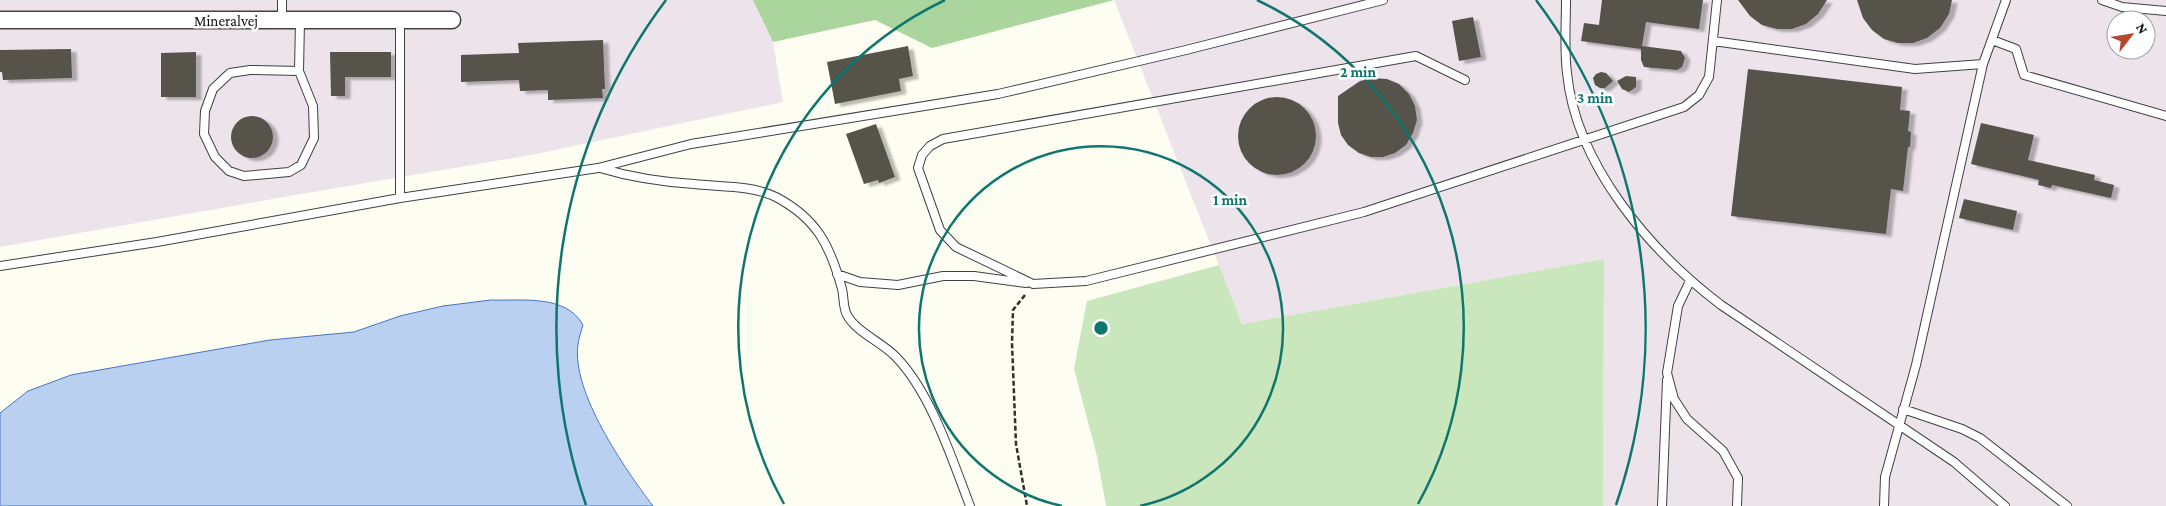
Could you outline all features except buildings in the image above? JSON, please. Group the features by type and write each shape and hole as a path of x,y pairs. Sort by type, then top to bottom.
{"street":[{"name":"Mineralvej","path":"0,20 452,20"}],"lane":[{"path":"282,0 282,21"},
{"path":"0,266 157,242 400,198 598,168 691,144 998,94 1186,50 1383,0"},
{"path":"1566,0 1567,72 1574,108 1585,140 1610,188 1628,214 1690,281 1729,310 1954,462 2005,506"},
{"path":"837,274 860,282 898,285 943,276 974,276 1033,284 1086,281 1364,212 1684,107 1699,95 1709,77 1717,0"},
{"path":"1884,506 1885,477 1916,365 1983,64 2006,0"},
{"path":"2102,0 2122,7 2166,11"},
{"path":"400,20 400,198"},
{"path":"299,71 250,70 230,73 213,89 204,111 204,134 214,157 229,171 244,176 289,172 301,165 314,138 313,106 299,71 300,21"},
{"path":"1992,40 2016,49 2024,75 2166,116"},
{"path":"1713,41 1915,69 1983,64"},
{"path":"1033,284 956,247 940,230 918,168 922,155 930,146 944,139 1416,56 1465,80"},
{"path":"598,168 625,175 691,184 746,188 774,196 805,215 827,244 847,314 857,326 896,357 926,400 945,440 970,506"},
{"path":"1662,506 1668,374 1678,306 1690,281"},
{"path":"1668,374 1674,399 1687,419 1723,452 1738,478 1737,506"},
{"path":"1903,408 1962,429 1980,438 2067,506"}],"path":[{"path":"1027,506 1016,444 1012,343 1013,310 1033,284"}],"shaded area":[{"path":"0,0 753,0 773,42 783,102 531,155 0,247"},
{"path":"1114,0 2166,0 2166,506 1603,506 1604,259 1242,324"}],"green space":[{"path":"753,0 1114,0 932,48 875,20 773,42"},
{"path":"1604,259 1603,506 1106,506 1097,456 1074,369 1087,301 1219,265 1242,324"}],"water":[{"path":"491,300 529,300 555,304 566,308 583,325 578,344 578,363 591,407 628,472 653,506 0,506 0,413 28,391 71,375 270,340 354,332 400,316 443,306"}]}
